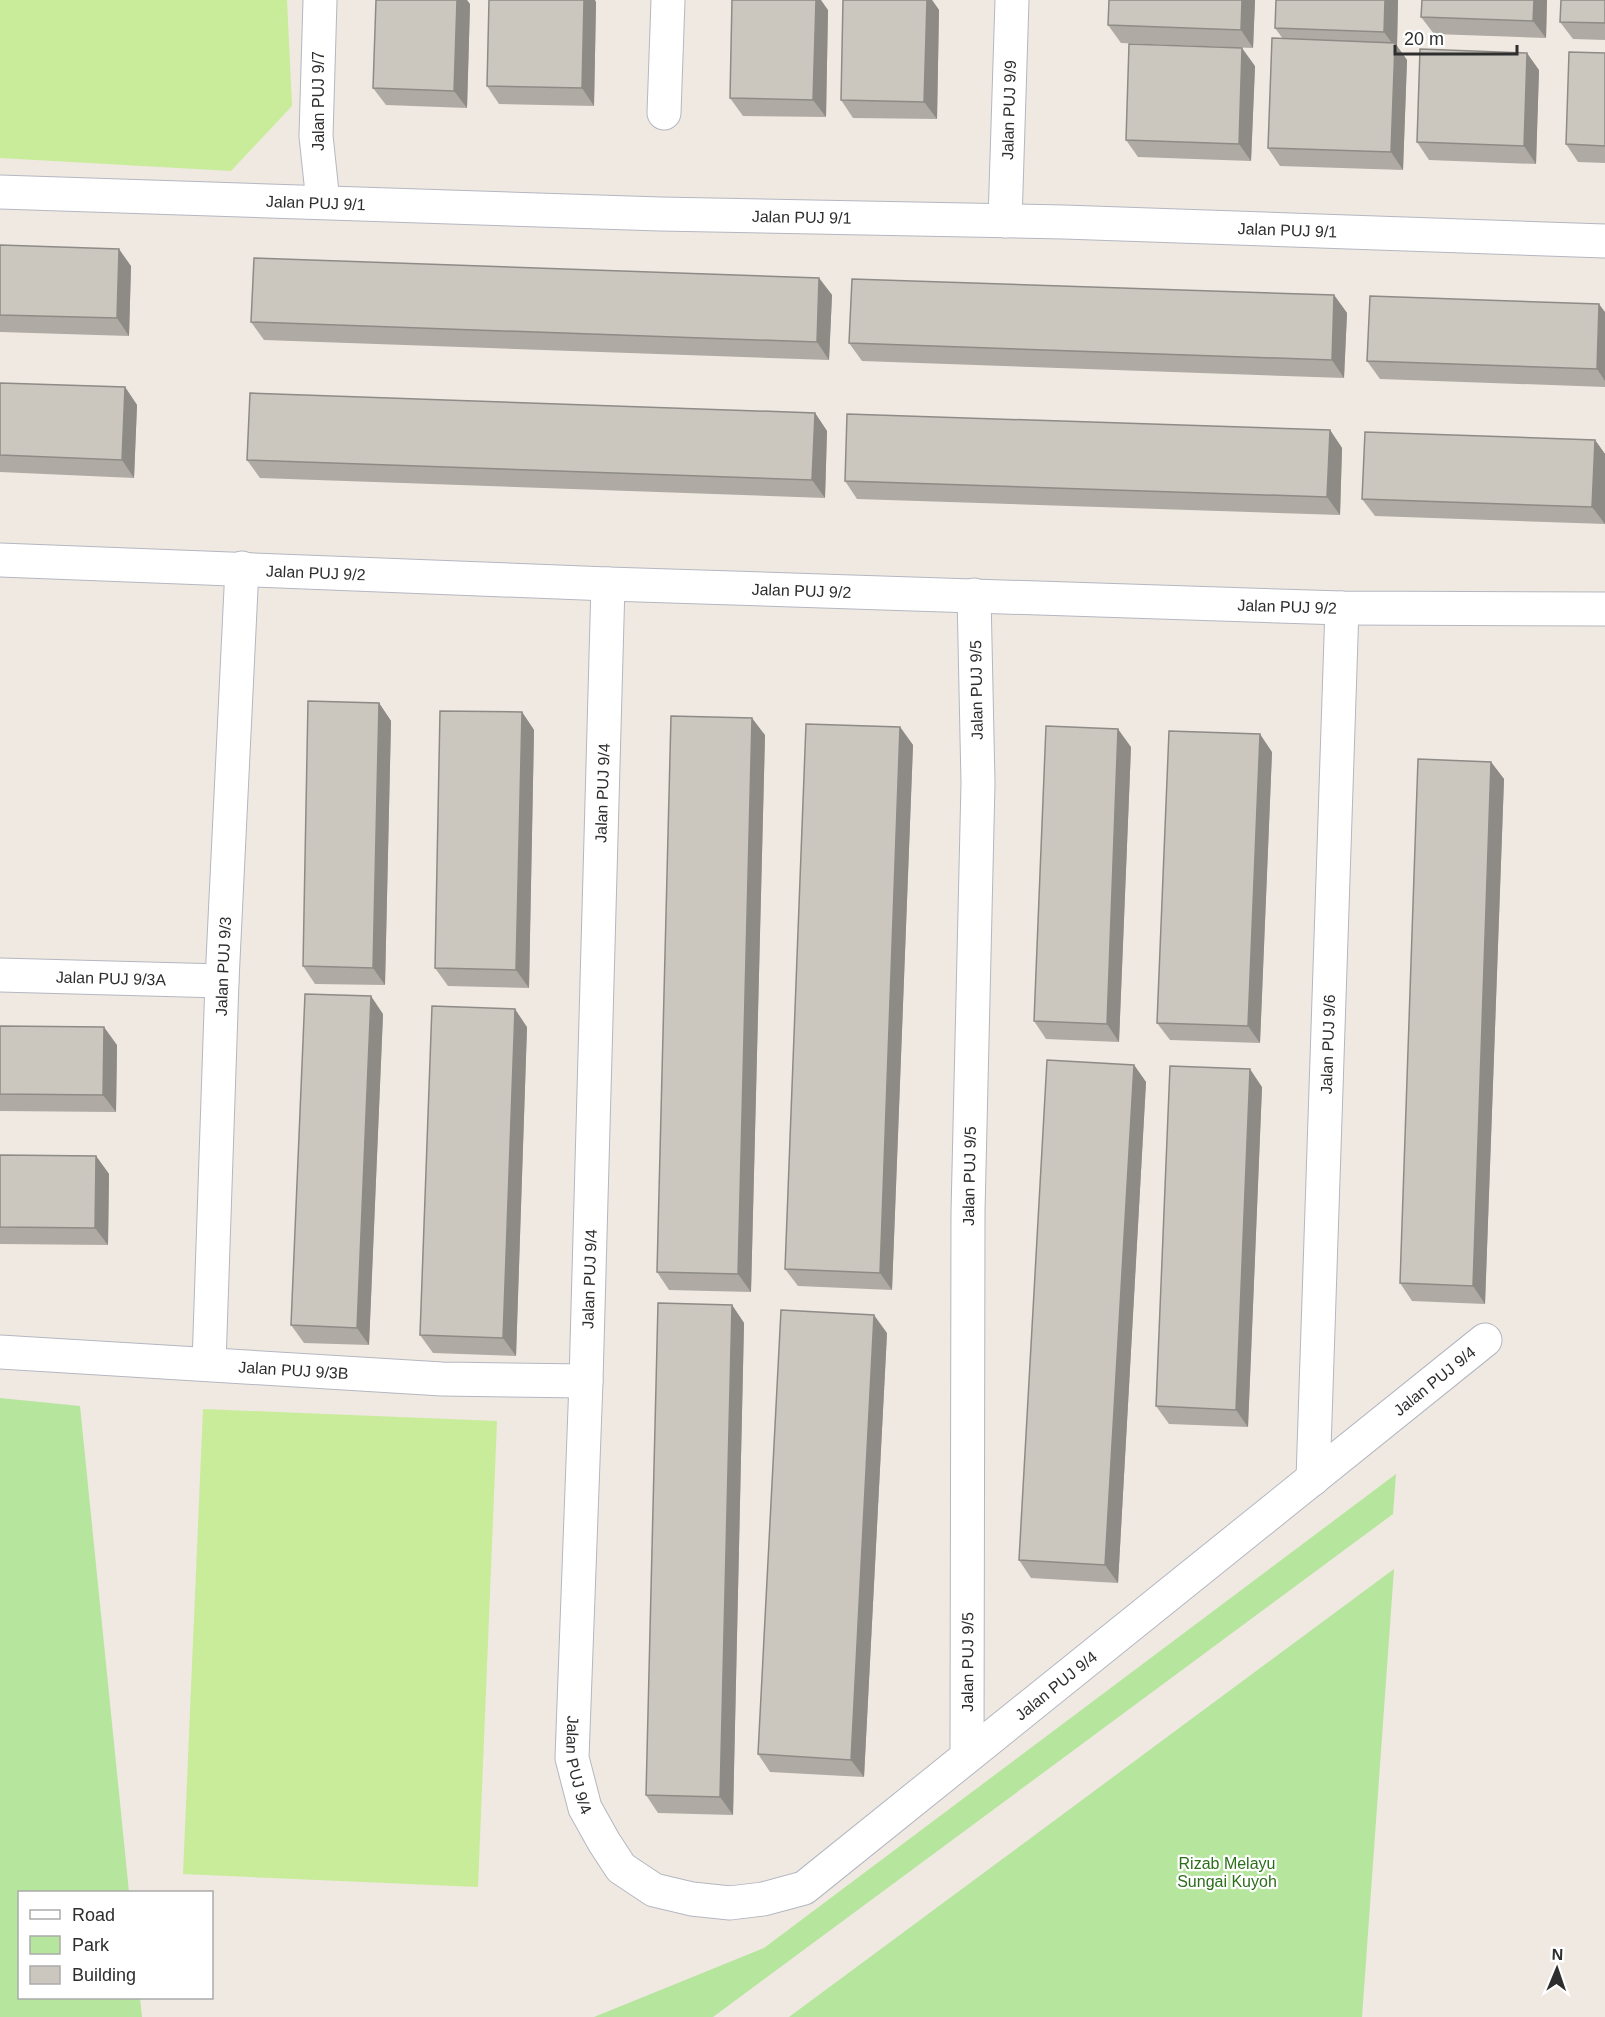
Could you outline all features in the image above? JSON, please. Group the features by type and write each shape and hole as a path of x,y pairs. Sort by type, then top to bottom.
{"street":[{"name":"Jalan PUJ 9/7","path":"320,0 315,136 323,202"},
{"path":"664,113 668,0"},
{"name":"Jalan PUJ 9/9","path":"1005,221 1012,0"},
{"name":"Jalan PUJ 9/1","path":"0,192 660,214 1005,221 1605,241"},
{"name":"Jalan PUJ 9/2","path":"0,560 608,584 1342,608 1605,609"},
{"name":"Jalan PUJ 9/3","path":"209,1364 222,981 242,568"},
{"name":"Jalan PUJ 9/4","path":"608,584 586,1381 572,1758 585,1808 621,1868 654,1890 692,1899 730,1903 764,1899 804,1888 1485,1340"},
{"name":"Jalan PUJ 9/5","path":"967,1756 968,1212 978,783 974,595"},
{"name":"Jalan PUJ 9/6","path":"1313,1479 1342,608"},
{"name":"Jalan PUJ 9/3A","path":"0,975 222,981"},
{"name":"Jalan PUJ 9/3B","path":"0,1352 442,1379 586,1381"}],"green space":[{"path":"0,0 287,0 292,106 231,171 0,158"},
{"path":"0,1398 80,1406 129,1891 18,1891 18,1999 140,1999 142,2017 0,2017"},
{"path":"203,1409 497,1421 478,1887 183,1874"},
{"path":"1396,1474 1393,1514 713,2017 594,2017 764,1948"},
{"name":"Rizab Melayu Sungai Kuyoh","path":"1394,1569 1362,2017 789,2017"}],"building":[{"path":"376,0 457,0 454,91 373,88"},
{"path":"489,0 584,0 582,88 487,86"},
{"path":"732,0 816,0 813,100 730,98"},
{"path":"843,0 927,0 924,102 841,100"},
{"path":"1109,0 1242,0 1241,30 1108,25"},
{"path":"1276,0 1385,0 1384,32 1275,28"},
{"path":"1422,0 1534,0 1533,21 1421,17"},
{"path":"1561,0 1605,0 1605,23 1560,22"},
{"path":"1272,38 1395,43 1391,152 1268,148"},
{"path":"1129,44 1242,48 1239,144 1126,140"},
{"path":"1420,49 1527,53 1524,146 1417,142"},
{"path":"1569,52 1605,53 1605,146 1566,144"},
{"path":"0,245 119,249 117,318 0,315"},
{"path":"254,258 819,278 817,342 251,322"},
{"path":"852,279 1334,295 1332,360 849,343"},
{"path":"1370,296 1599,304 1597,369 1367,361"},
{"path":"0,383 125,387 122,460 0,455"},
{"path":"250,393 815,413 812,480 247,460"},
{"path":"847,414 1330,430 1327,497 845,481"},
{"path":"1365,432 1595,440 1592,507 1362,499"},
{"path":"308,701 379,703 373,968 303,966"},
{"path":"440,711 522,712 516,970 435,968"},
{"path":"671,716 752,718 738,1274 657,1272"},
{"path":"806,724 900,727 880,1273 785,1269"},
{"path":"1046,726 1118,729 1107,1024 1034,1021"},
{"path":"1169,731 1260,734 1248,1026 1157,1023"},
{"path":"1418,759 1491,762 1473,1286 1400,1283"},
{"path":"305,994 371,996 357,1328 291,1325"},
{"path":"432,1006 515,1009 503,1338 420,1335"},
{"path":"0,1026 104,1027 103,1095 0,1094"},
{"path":"1047,1060 1134,1065 1105,1565 1019,1560"},
{"path":"1170,1066 1250,1069 1236,1410 1156,1406"},
{"path":"0,1155 96,1156 95,1228 0,1227"},
{"path":"658,1303 732,1305 720,1797 646,1795"},
{"path":"781,1310 874,1315 851,1760 758,1754"}]}
